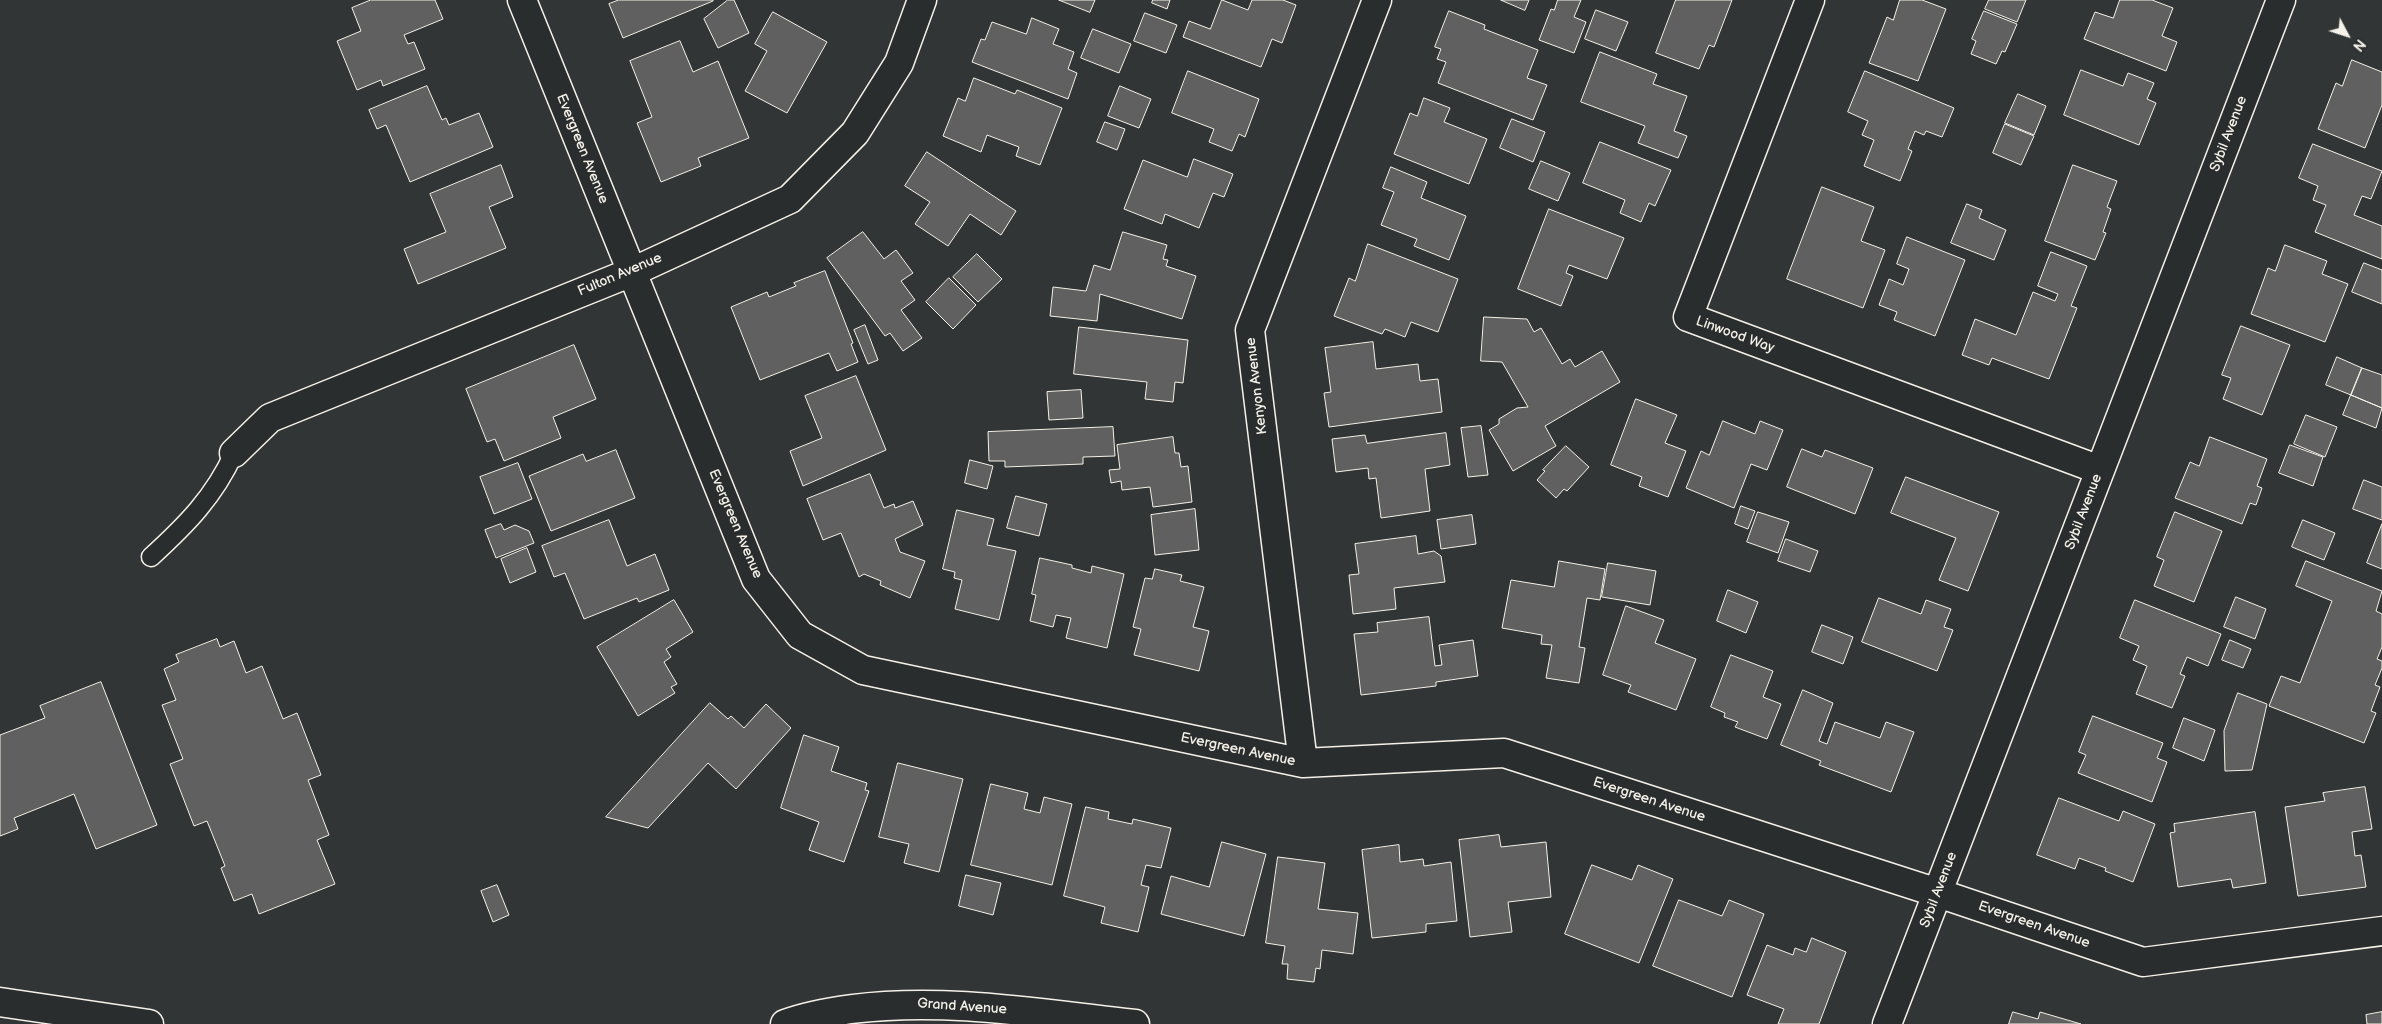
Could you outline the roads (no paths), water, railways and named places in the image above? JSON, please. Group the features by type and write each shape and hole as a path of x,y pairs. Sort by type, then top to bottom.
{"main road":[{"name":"Evergreen Avenue","path":"522,0 756,579 800,634 864,670 1303,763 1504,753 1938,893 2143,962 2382,931"},
{"name":"Fulton Avenue","path":"234,453 270,418 632,272 790,199 855,133 899,63 922,0"},
{"name":"Kenyon Avenue","path":"1303,763 1250,330 1377,0"},
{"name":"Linwood Way","path":"1810,0 1688,317 2100,470"},
{"name":"Sybil Avenue","path":"1887,1024 2281,0"},
{"path":"0,1002 149,1024"},
{"name":"Grand Avenue","path":"787,1023 832,1012 918,1003 962,1005 1135,1024"}],"lane":[{"path":"151,557 191,520 223,477 234,453"}]}
